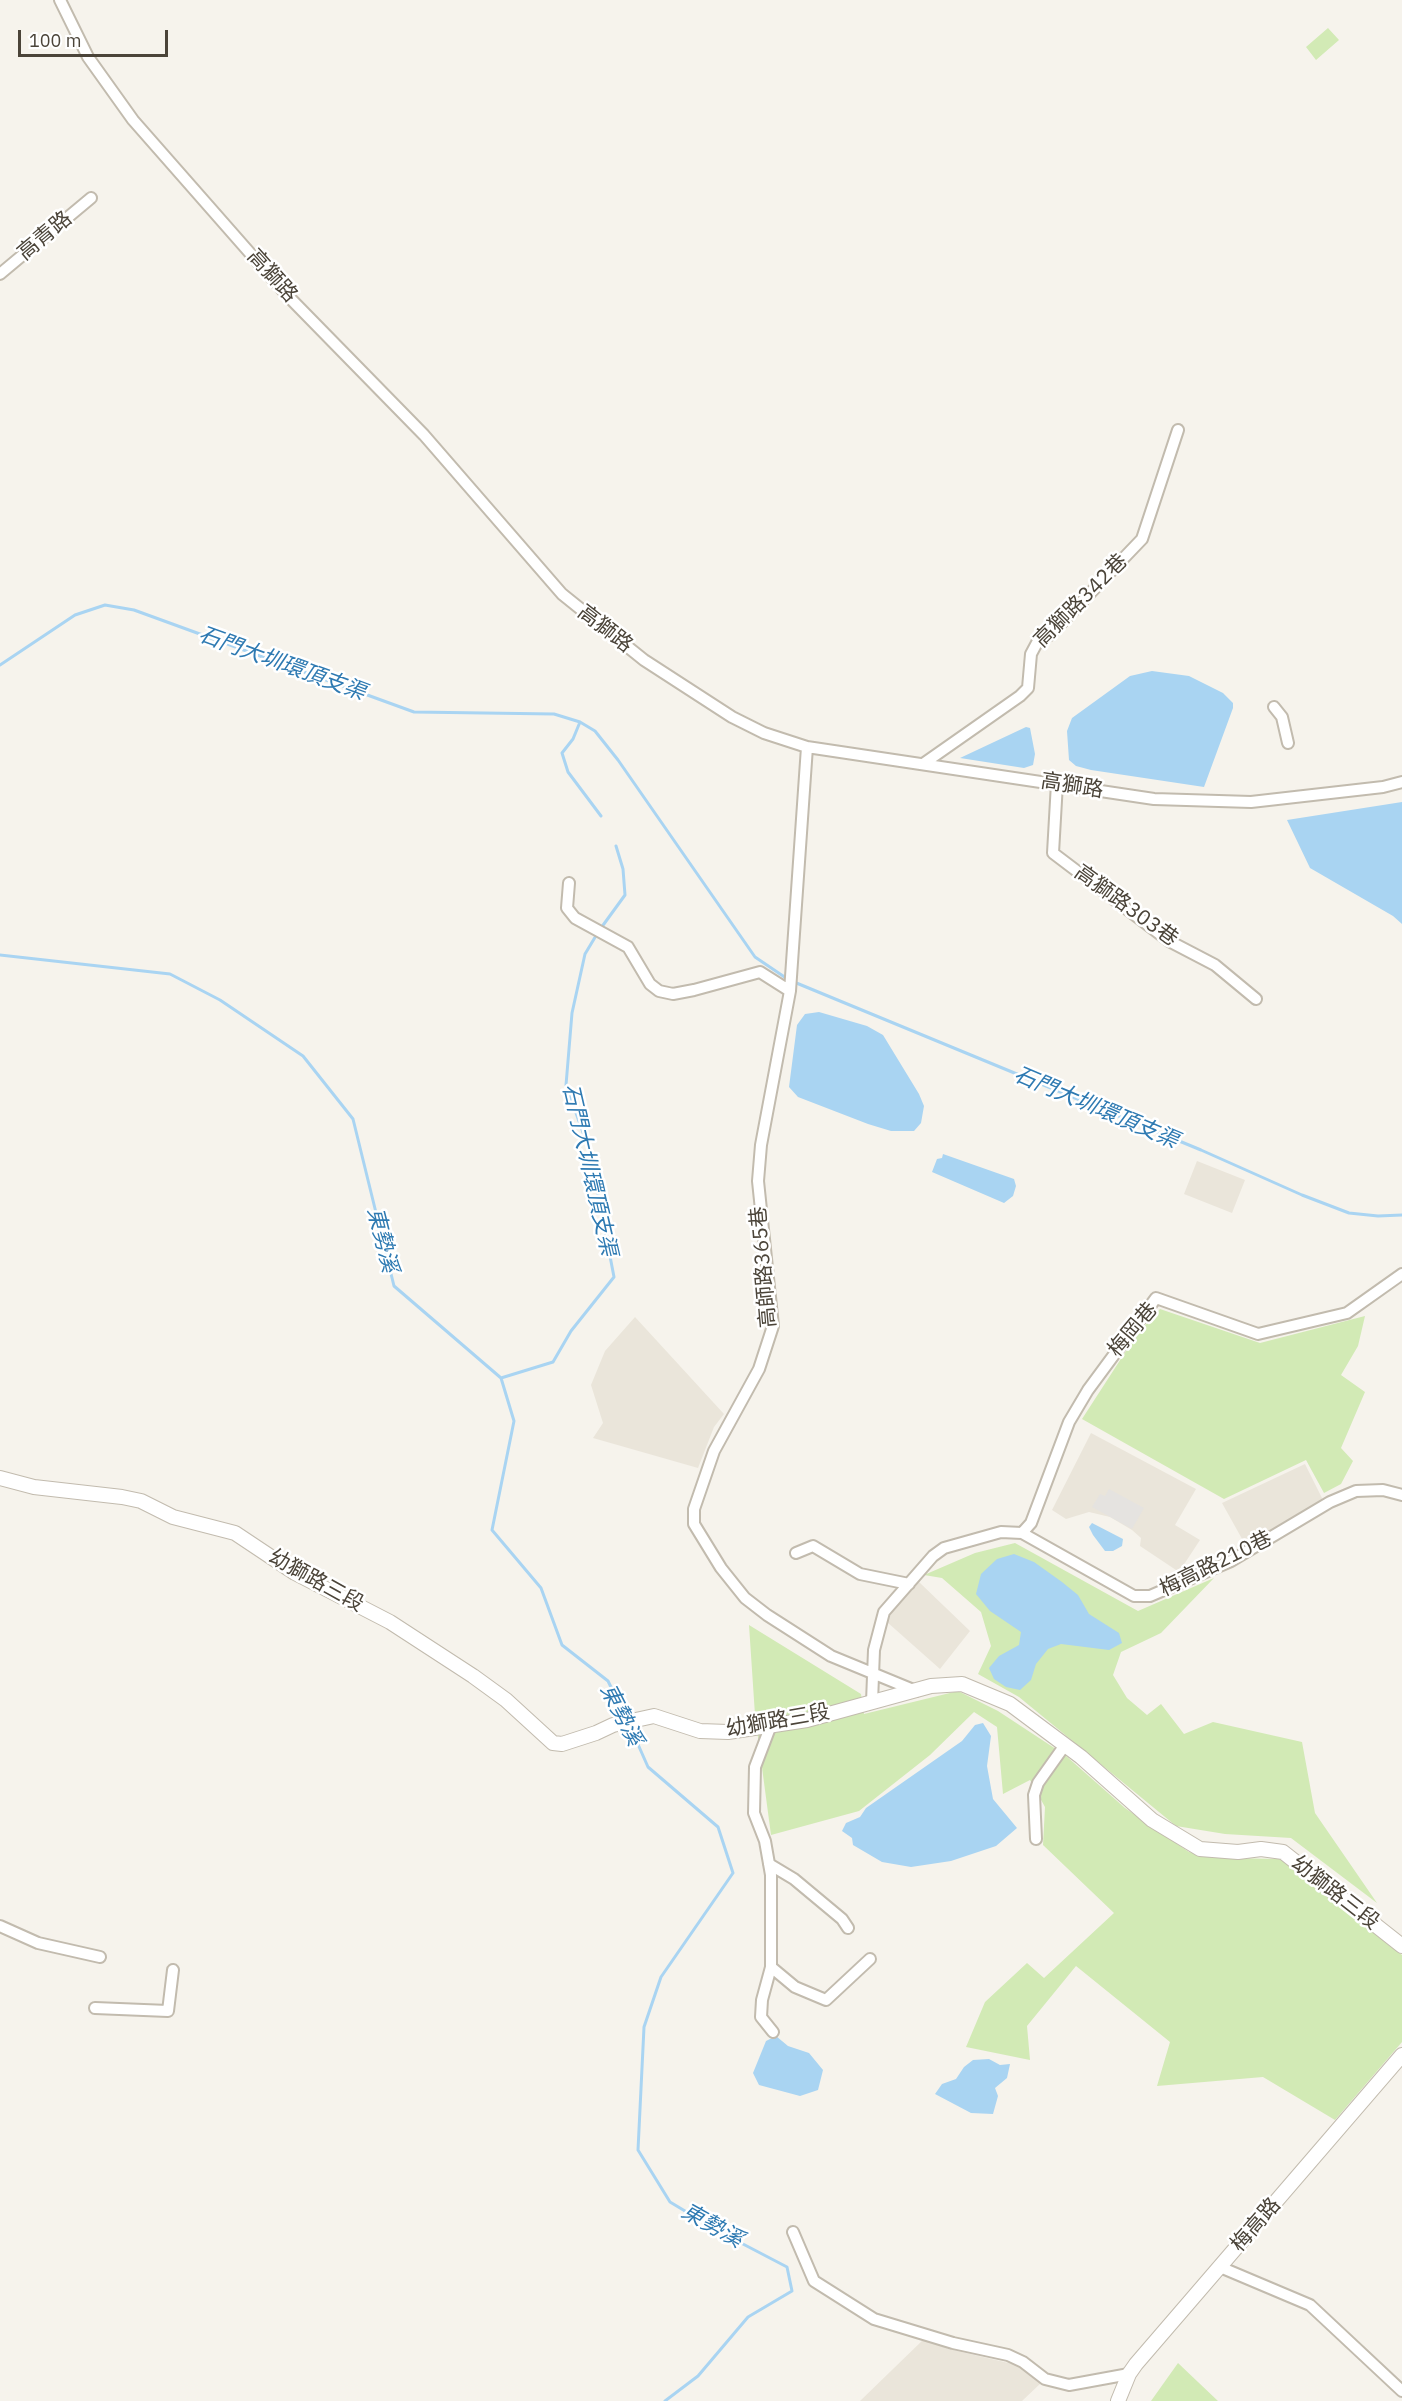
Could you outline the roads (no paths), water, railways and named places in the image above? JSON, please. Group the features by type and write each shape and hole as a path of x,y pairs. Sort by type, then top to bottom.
{"street":[{"name":"高獅路","path":"60,0 88,57 133,120 285,293 424,435 562,594 590,619 681,686 764,733 807,747 1154,799 1251,802 1383,787 1402,782"},
{"name":"高青路","path":"0,274 91,198"},
{"name":"高獅路342巷","path":"923,764 1028,688 1030,654 1039,639 1050,635 1142,539 1178,430"},
{"path":"1274,707 1282,717 1288,743"},
{"name":"高師路365巷","path":"807,747 790,992 761,1145 758,1181 759,1215 773,1326 759,1369 711,1458 694,1509 694,1524 721,1568 745,1598 767,1616 831,1656 916,1690"},
{"name":"高獅路303巷","path":"1057,783 1053,853 1169,941 1215,965 1256,999"},
{"path":"569,883 567,908 575,918 628,947 650,984 659,991 673,994 760,972 790,992"},
{"name":"梅岡巷","path":"1022,1533 1031,1523 1069,1422 1109,1357 1156,1298 1258,1334 1347,1313 1402,1274"},
{"name":"幼獅路三段","path":"0,1478 34,1487 141,1501 174,1517 235,1533 296,1572 390,1622 473,1676 506,1700 553,1743 562,1744 596,1734 613,1725 654,1716 700,1731 728,1732 807,1720 931,1686 962,1684 1010,1704 1065,1745 1152,1820 1200,1848 1238,1852 1261,1849 1283,1852 1402,1946"},
{"name":"梅高路210巷","path":"1022,1533 1134,1596 1150,1596 1231,1561 1330,1502 1356,1491 1383,1490 1402,1495"},
{"path":"872,1702 874,1650 884,1612 933,1556 944,1548 1001,1532 1022,1533"},
{"path":"796,1553 813,1546 860,1574 909,1584"},
{"path":"771,1725 755,1767 754,1812 765,1841 769,1864 771,1967 762,2000 761,2017 772,2032"},
{"path":"1036,1839 1034,1795 1038,1783 1065,1745"},
{"path":"769,1864 810,1892 842,1919 848,1928"},
{"path":"0,1926 38,1942 100,1956"},
{"path":"771,1967 795,1987 826,2000 870,1959"},
{"path":"95,2008 168,2011 173,1970"},
{"name":"梅高路","path":"1118,2401 1129,2374 1402,2055"},
{"path":"793,2232 814,2281 874,2319 953,2343 1008,2355 1023,2362 1045,2379 1069,2385 1129,2374"},
{"path":"1220,2267 1310,2305 1402,2391"}],"water":[{"path":"1152,671 1189,676 1223,693 1233,703 1204,787 1091,770 1076,766 1069,760 1067,731 1072,718 1130,676"},
{"path":"1026,727 1030,728 1035,754 1033,765 1024,768 960,758"},
{"path":"1402,802 1402,924 1393,916 1310,868 1287,820"},
{"path":"819,1012 867,1026 883,1035 924,1106 921,1123 914,1131 891,1131 868,1124 798,1097 789,1087 797,1025 805,1014"},
{"path":"943,1154 1014,1179 1016,1186 1013,1196 1004,1203 932,1172 937,1159 942,1158"},
{"path":"1092,1523 1123,1539 1122,1546 1113,1551 1105,1551 1089,1527"},
{"path":"1014,1554 1034,1562 1078,1595 1089,1614 1119,1633 1122,1643 1109,1650 1061,1644 1048,1649 1036,1664 1031,1680 1020,1690 1006,1687 994,1679 989,1668 999,1656 1019,1645 1021,1632 990,1611 976,1594 981,1574 997,1559"},
{"path":"983,1723 991,1736 987,1766 993,1799 1017,1828 996,1846 951,1861 911,1867 882,1862 853,1845 852,1838 842,1831 846,1823 860,1817 866,1808 962,1741 975,1725"},
{"path":"776,2036 788,2046 809,2053 823,2070 818,2090 800,2096 759,2085 753,2073 766,2041"},
{"path":"989,2059 1000,2065 1010,2064 1007,2078 995,2088 998,2096 993,2114 971,2113 935,2094 942,2084 956,2079 964,2067 973,2060"}],"waterway":[{"name":"石門大圳環頂支渠","path":"0,665 75,615 105,605 134,610 414,712 554,714 580,722 595,731 618,760 755,957 786,978"},
{"name":"石門大圳環頂支渠","path":"580,722 573,739 562,753 568,772 601,816"},
{"name":"石門大圳環頂支渠","path":"601,928 625,895 623,869 616,846"},
{"name":"石門大圳環頂支渠","path":"501,1378 553,1362 571,1331 614,1277 590,1152 566,1085 572,1013 585,954 597,934"},
{"name":"東勢溪","path":"0,955 170,974 220,1000 303,1056 353,1119 394,1286 501,1378 514,1421 492,1530 541,1588 562,1645 608,1681 626,1718"},
{"name":"石門大圳環頂支渠","path":"794,982 1201,1150 1302,1195 1349,1213 1378,1216 1402,1215"},
{"name":"東勢溪","path":"629,1724 648,1767 718,1827 733,1873 661,1977 644,2027 638,2150 670,2202 720,2232 787,2267 792,2291 748,2317 698,2376 665,2401"}]}
